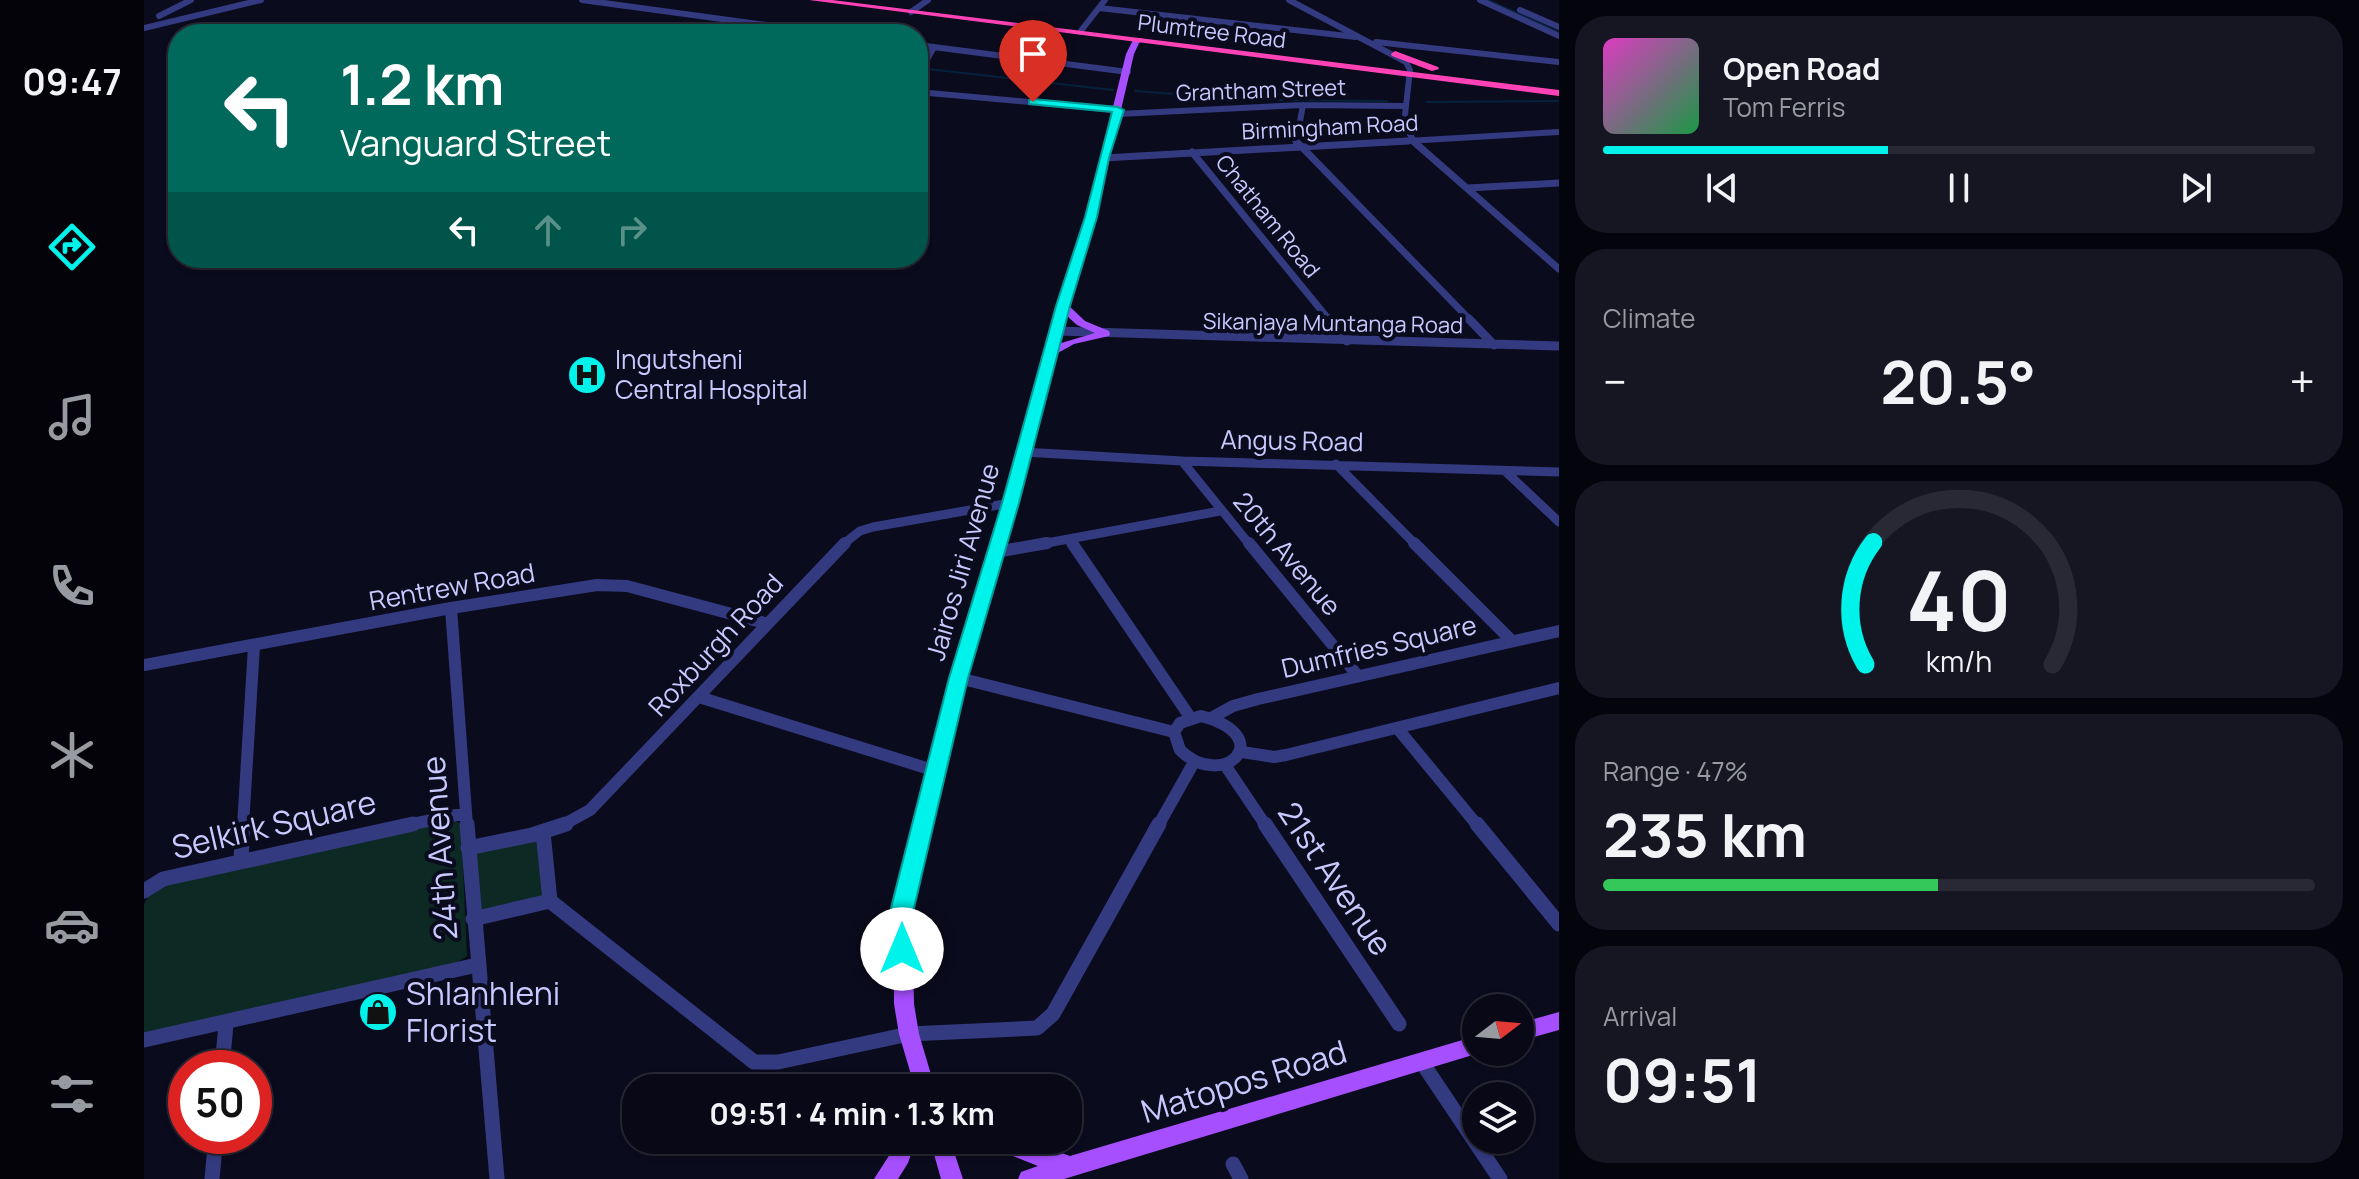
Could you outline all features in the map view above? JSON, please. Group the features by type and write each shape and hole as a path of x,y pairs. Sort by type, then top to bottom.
{"highway":[{"name":"Plumtree Road","path":"813,0 1127,35 1410,72"},
{"name":"Plumtree Road","path":"831,0 913,11"},
{"name":"Plumtree Road","path":"1081,31 1557,91"},
{"path":"1098,35 1123,43 1133,54 1159,46 1186,46"},
{"path":"1127,35 1141,40 1157,39"},
{"path":"1380,66 1400,64 1395,54"},
{"path":"1395,54 1458,78"},
{"path":"1369,68 1395,76 1409,87 1426,80 1458,78"}],"main road":[{"name":"Jairos Jiri Avenue","path":"921,1074 904,1004 903,908 959,678 1063,306 1091,217 1133,54 1141,40"},
{"path":"1063,306 1081,323 1105,334"},
{"path":"1051,352 1070,342 1105,334"},
{"path":"1534,1028 1559,1021"},
{"name":"Matopos Road","path":"1029,1179 1064,1173 1462,1049"},
{"path":"917,1074 918,1065"},
{"path":"918,1065 925,1074"},
{"path":"885,1179 902,1154"},
{"path":"944,1154 952,1179"},
{"path":"1025,1154 1064,1173"}],"street":[{"path":"159,16 191,0"},
{"path":"230,0 244,4"},
{"path":"144,28 261,0"},
{"path":"582,0 758,24"},
{"path":"913,11 928,0"},
{"path":"1081,31 1105,0"},
{"path":"1289,0 1406,62 1410,72 1405,131 1559,269"},
{"path":"1480,0 1559,36"},
{"path":"1498,0 1559,27"},
{"path":"1099,8 1362,37"},
{"path":"1372,42 1559,62"},
{"path":"928,46 1128,72"},
{"path":"928,58 934,47"},
{"name":"Grantham Street","path":"928,93 1118,112 1303,105 1405,106"},
{"path":"1303,105 1295,138 1299,147 1331,175 1494,345"},
{"name":"Birmingham Road","path":"1104,158 1559,132"},
{"name":"Chatham Road","path":"1192,152 1347,341"},
{"path":"1468,188 1559,183"},
{"name":"Sikanjaya Muntanga Road","path":"1057,331 1080,336 1105,334 1559,346"},
{"name":"Angus Road","path":"1023,452 1182,461 1559,472"},
{"name":"20th Avenue","path":"1182,461 1358,676"},
{"path":"1336,464 1512,641"},
{"path":"1505,471 1559,522"},
{"name":"Roxburgh Road","path":"468,848 543,832 568,824 590,810 836,549 860,531 1010,503"},
{"path":"996,552 1220,511"},
{"path":"1070,539 1190,717"},
{"name":"Rentrew Road","path":"144,665 581,586 612,585 765,623"},
{"name":"24th Avenue","path":"451,608 473,919 497,1179"},
{"name":"Dumfries Square","path":"1213,717 1233,706 1559,631"},
{"path":"241,860 254,646"},
{"path":"959,678 1174,732"},
{"path":"1242,752 1237,732 1213,717 1190,717 1180,723 1174,732 1178,748 1194,762 1210,766 1225,765 1242,752 1274,757 1559,689"},
{"path":"699,697 936,771"},
{"path":"1398,729 1559,924"},
{"path":"543,832 550,901 743,1057 754,1062 778,1062 909,1034 1037,1028 1046,1022 1194,762"},
{"name":"21st Avenue","path":"1225,765 1399,1024"},
{"name":"Selkirk Square","path":"144,891 163,879 241,860 466,813"},
{"path":"473,919 550,901"},
{"path":"144,1040 226,1024 477,965"},
{"path":"224,1050 226,1024"},
{"path":"1421,1061 1500,1179"},
{"path":"212,1179 214,1154"}],"green space":[{"path":"455,821 461,824 467,956 456,963 144,1034 144,905 150,892 165,883"},
{"path":"538,838 545,898 478,913 474,851"}],"waterway":[{"path":"1488,0 1559,32"},
{"path":"928,69 1113,90"},
{"path":"1135,91 1256,100 1387,101"},
{"path":"1427,102 1559,101"}],"place":[{"name":"Ingutsheni Central Hospital","path":"587,375"},
{"name":"Shlanhleni Florist","path":"378,1012"}],"route":[{"path":"902,949 903,908 959,678 1063,306 1091,217 1118,110 1033,102"}]}
